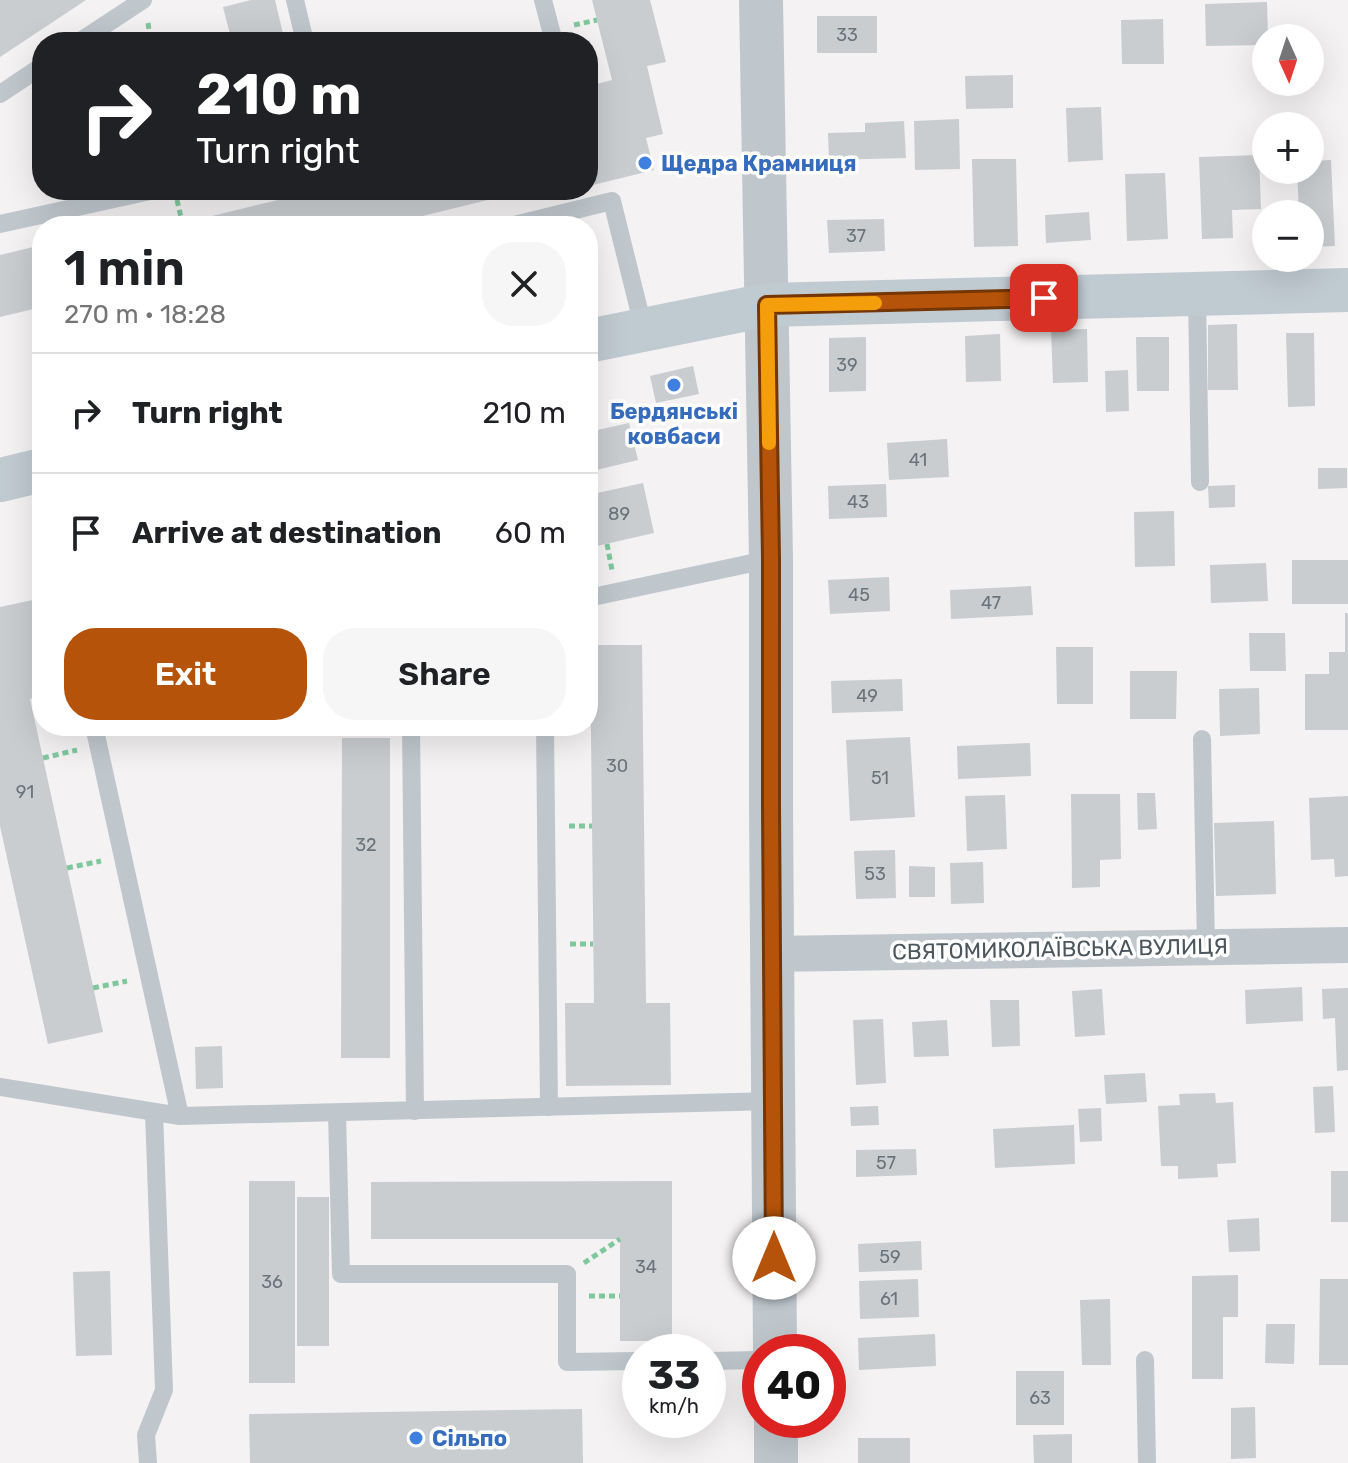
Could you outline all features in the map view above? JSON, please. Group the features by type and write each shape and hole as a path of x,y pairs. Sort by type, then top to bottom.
{"main road":[{"path":"598,339 767,305 1348,290"},
{"path":"0,480 32,472"}],"street":[{"path":"761,0 771,559 775,1334"},
{"name":"СВЯТОМИКОЛАЇВСЬКА ВУЛИЦЯ","path":"772,954 1348,945"},
{"path":"776,1438 776,1463"}],"lane":[{"path":"94,32 143,0"},
{"path":"295,0 303,32"},
{"path":"543,0 551,32"},
{"path":"0,94 32,73"},
{"path":"36,216 109,200"},
{"path":"551,216 612,201 644,330"},
{"path":"0,224 32,217"},
{"path":"1197,295 1200,482"},
{"path":"598,596 771,559"},
{"path":"97,736 180,1116"},
{"path":"411,736 415,1111"},
{"path":"545,736 549,1107"},
{"path":"1202,739 1206,947"},
{"path":"0,1087 180,1116 773,1101"},
{"path":"148,1463 146,1435 164,1390 154,1112"},
{"path":"337,1113 341,1274 567,1274 567,1362 622,1361"},
{"path":"1145,1360 1147,1463"}],"path":[{"path":"43,758 99,745"},
{"path":"67,868 123,856"},
{"path":"93,988 149,976"},
{"path":"567,1274 620,1239"}],"building":[{"path":"0,0 86,0 38,32 32,32 32,36 0,57"},
{"path":"251,0 275,0 283,32 229,32 223,7"},
{"path":"592,0 650,0 666,62 647,66 663,134 646,138 654,170 598,184 598,84 612,80"},
{"path":"1267,2 1268,24 1252,24 1252,45 1206,46 1205,4"},
{"path":"817,16 877,16 877,53 817,53"},
{"path":"1163,19 1164,64 1122,64 1121,20"},
{"path":"1013,75 1013,108 966,109 965,76"},
{"path":"1101,107 1103,160 1068,162 1066,108"},
{"path":"959,119 960,169 915,170 914,121"},
{"path":"904,121 906,158 829,160 828,133 865,132 865,123"},
{"path":"1252,155 1252,184 1260,184 1261,200 1252,200 1252,209 1232,210 1233,238 1202,239 1199,157"},
{"path":"972,159 1016,159 1018,246 974,247"},
{"path":"1324,160 1331,160 1335,246 1324,246 1324,200 1298,200 1298,184 1324,184"},
{"path":"1165,173 1168,239 1127,241 1125,174"},
{"path":"278,200 487,200 423,216 212,216"},
{"path":"1089,212 1091,240 1046,243 1045,215"},
{"path":"884,219 885,251 829,253 827,220"},
{"path":"32,247 32,309 0,317 0,255"},
{"path":"1237,324 1238,390 1208,390 1208,325"},
{"path":"1087,329 1088,382 1053,383 1051,330"},
{"path":"1286,333 1314,333 1315,406 1288,407"},
{"path":"1000,334 1001,381 966,382 965,336"},
{"path":"866,337 866,391 829,392 829,338"},
{"path":"1136,337 1169,337 1169,391 1137,391"},
{"name":"Бердянські ковбаси","path":"693,366 699,394 656,403 650,376"},
{"path":"1128,370 1129,411 1106,412 1105,371"},
{"path":"629,423 638,460 598,470 598,430"},
{"path":"947,439 949,477 889,480 887,443"},
{"path":"1318,468 1347,468 1347,488 1318,489"},
{"path":"643,483 654,533 598,546 598,493"},
{"path":"886,484 887,517 829,519 828,486"},
{"path":"1235,485 1235,507 1209,508 1208,486"},
{"path":"1174,511 1175,566 1135,567 1134,512"},
{"path":"1292,560 1348,560 1348,604 1292,604"},
{"path":"1266,563 1268,601 1211,603 1210,565"},
{"path":"889,577 890,611 830,614 828,580"},
{"path":"1031,586 1033,615 951,619 950,590"},
{"path":"32,600 32,736 38,736 103,1032 48,1044 0,826 0,607"},
{"path":"1345,613 1348,613 1348,730 1305,730 1305,674 1329,674 1329,652 1345,652"},
{"path":"1249,633 1285,633 1286,671 1250,671"},
{"path":"598,645 642,645 646,1003 670,1003 671,1085 566,1086 565,1003 594,1003 591,736 598,736"},
{"path":"1056,647 1093,647 1093,704 1057,704"},
{"path":"1130,671 1177,671 1176,719 1130,719"},
{"path":"902,679 903,711 832,713 831,681"},
{"path":"1259,688 1260,734 1220,736 1219,689"},
{"path":"910,737 915,817 850,821 846,740"},
{"path":"342,738 390,738 390,1058 341,1058"},
{"path":"1030,743 1031,776 958,779 957,746"},
{"path":"1137,793 1155,793 1157,829 1138,830"},
{"path":"1071,794 1120,794 1121,859 1100,860 1100,887 1072,888"},
{"path":"1005,795 1007,849 967,851 965,796"},
{"path":"1348,796 1348,876 1335,877 1334,859 1311,860 1309,798"},
{"path":"1274,821 1276,894 1216,896 1214,823"},
{"path":"895,850 896,898 856,899 854,851"},
{"path":"983,862 984,903 951,904 950,863"},
{"path":"909,866 935,867 935,897 909,897"},
{"path":"1302,987 1303,1021 1246,1024 1245,990"},
{"path":"1348,988 1348,1070 1337,1071 1335,1018 1323,1019 1322,989"},
{"path":"1102,989 1105,1035 1075,1037 1072,991"},
{"path":"990,1000 1019,1000 1020,1046 992,1047"},
{"path":"883,1019 886,1083 856,1085 853,1020"},
{"path":"947,1020 949,1056 914,1057 912,1022"},
{"path":"222,1046 223,1088 196,1089 195,1047"},
{"path":"1145,1073 1147,1102 1106,1104 1104,1075"},
{"path":"1333,1086 1335,1132 1315,1133 1313,1087"},
{"path":"1215,1093 1216,1103 1233,1102 1236,1163 1217,1164 1218,1177 1178,1179 1178,1166 1161,1166 1158,1106 1180,1105 1179,1094"},
{"path":"878,1106 879,1125 851,1126 850,1107"},
{"path":"1101,1108 1102,1141 1080,1142 1078,1109"},
{"path":"1074,1125 1075,1164 995,1168 993,1129"},
{"path":"916,1149 917,1175 856,1177 856,1150"},
{"path":"1331,1171 1348,1171 1348,1222 1331,1222"},
{"path":"249,1181 295,1181 295,1383 249,1383"},
{"path":"672,1181 672,1334 622,1334 620,1341 620,1239 371,1239 371,1182"},
{"path":"297,1197 329,1197 329,1346 297,1346"},
{"path":"1259,1218 1260,1251 1229,1252 1227,1220"},
{"path":"921,1241 922,1270 859,1272 858,1244"},
{"path":"110,1271 112,1355 76,1356 73,1272"},
{"path":"1238,1275 1238,1317 1223,1317 1223,1379 1192,1379 1192,1276"},
{"path":"918,1279 919,1317 860,1319 859,1281"},
{"path":"1320,1279 1348,1279 1348,1365 1319,1365"},
{"path":"1110,1299 1111,1365 1082,1365 1080,1300"},
{"path":"1266,1324 1295,1324 1294,1364 1265,1363"},
{"path":"935,1334 936,1366 859,1370 858,1338"},
{"path":"1016,1371 1064,1371 1064,1425 1016,1425"},
{"path":"1255,1407 1256,1458 1231,1459 1231,1408"},
{"name":"Сільпо","path":"582,1409 583,1463 250,1463 249,1414"},
{"path":"1072,1434 1072,1463 1034,1463 1033,1435"},
{"path":"858,1438 910,1438 910,1463 858,1463"}],"slow traffic":[{"path":"769,443 767,305 875,303"}],"place":[{"name":"Щедра Крамниця","path":"645,163"},
{"name":"Бердянські ковбаси","path":"674,385"},
{"name":"Сільпо","path":"416,1438"}],"route":[{"path":"774,1258 767,305 1044,298"}]}
